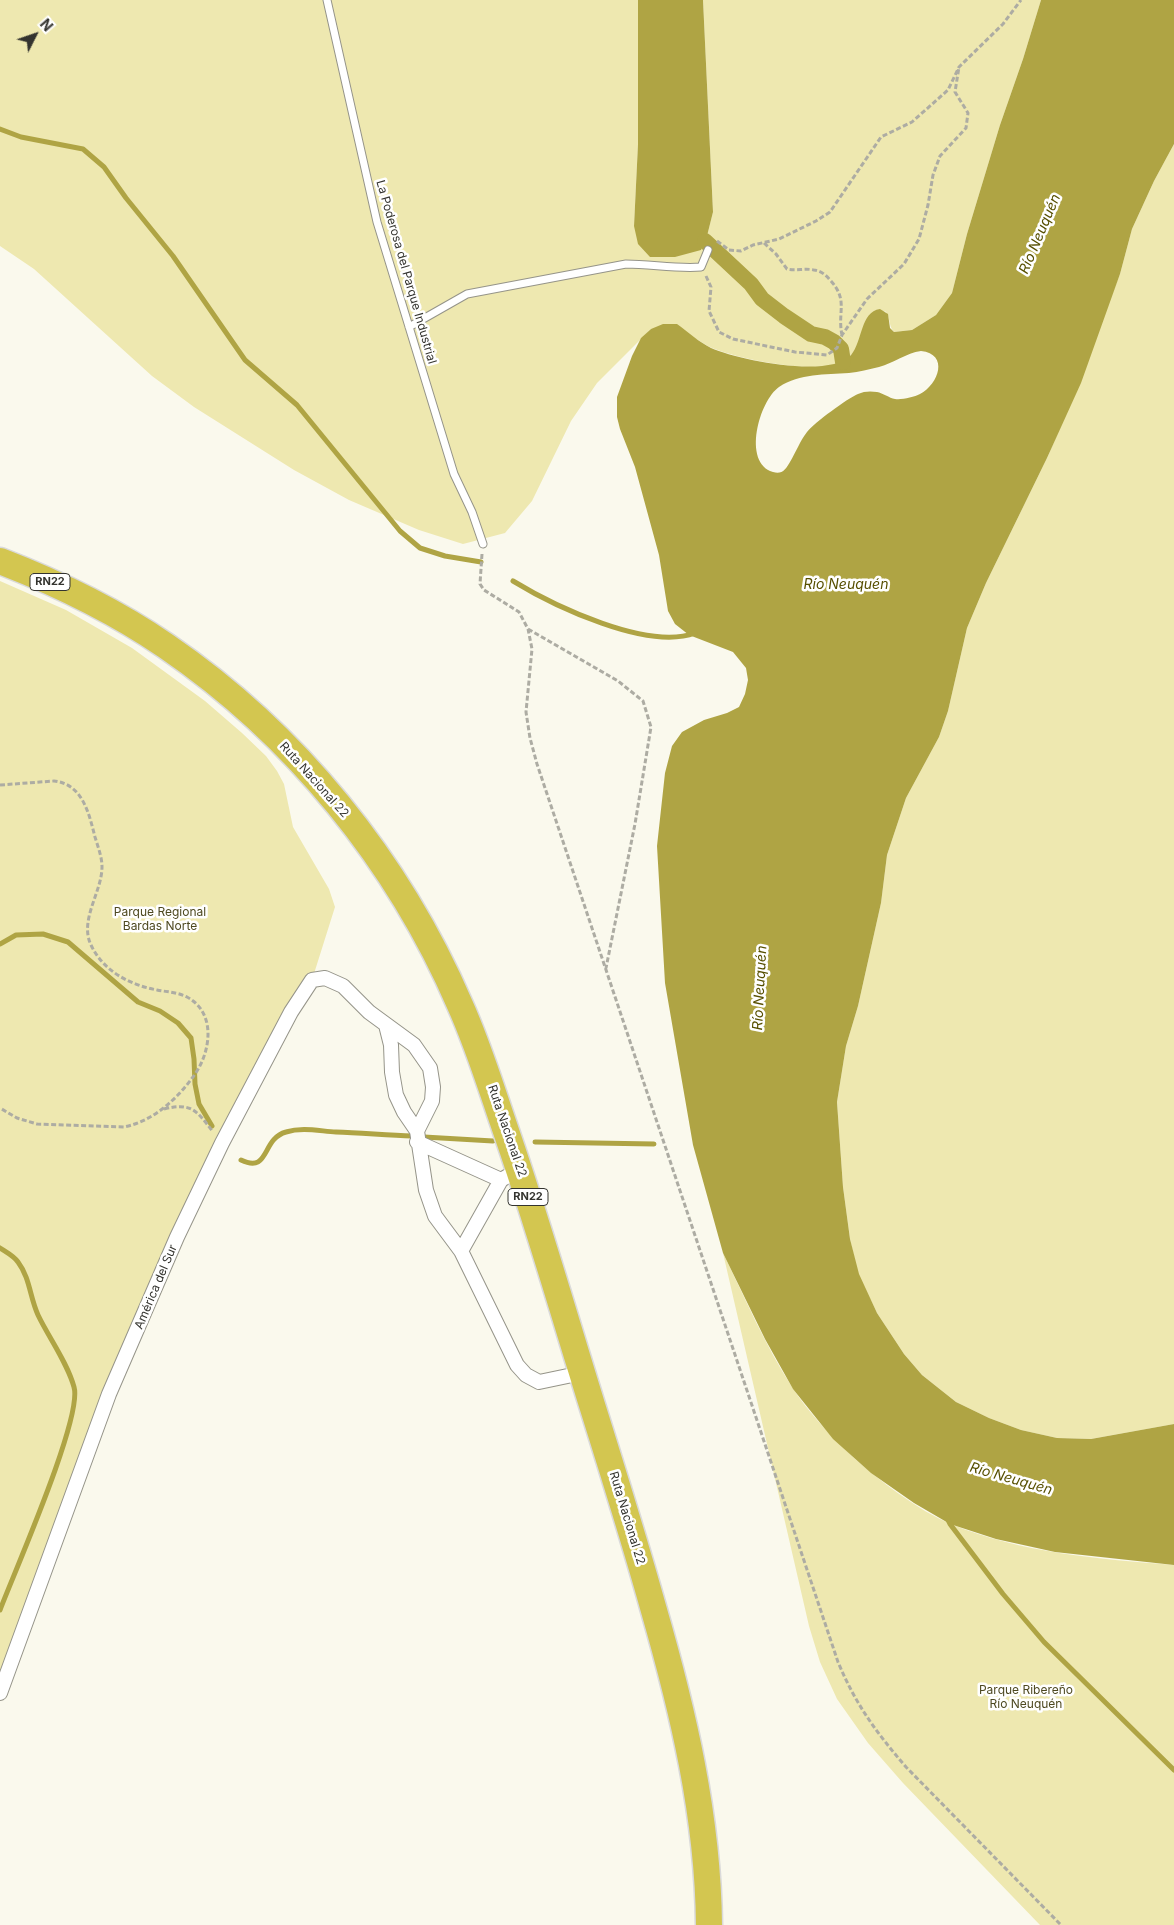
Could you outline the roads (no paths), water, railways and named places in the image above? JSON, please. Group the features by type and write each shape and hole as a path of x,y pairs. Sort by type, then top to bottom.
{"highway":[{"name":"Ruta Nacional 22","path":"0,561 62,588 129,623 164,644 222,688 249,712 304,766 370,846 392,877 439,958 477,1045 510,1174 582,1373 644,1573 682,1713 697,1785 709,1898 709,1925"}],"street":[{"name":"América del Sur","path":"0,1693 109,1394 177,1237 222,1143 291,1012 312,980 325,978 343,986 369,1012 414,1045 430,1068 433,1087 432,1100 417,1137"},
{"path":"386,1024 391,1045 392,1072 396,1095 417,1137 424,1168 426,1190 435,1216 461,1251 517,1364 526,1375 539,1382 582,1373"},
{"path":"417,1137 510,1174 461,1251"}],"lane":[{"name":"La Poderosa del Parque Industrial","path":"327,0 377,222 454,474 472,512 483,544"},
{"path":"409,327 468,294 626,264 643,264 670,268 701,267 708,250"}],"water":[{"path":"638,0 703,0 713,212 707,236 701,250 675,257 650,257 638,244 634,226 638,144"},
{"name":"Río Neuquén","path":"1041,0 1174,0 1174,144 1154,181 1132,229 1120,274 1081,383 986,583 967,628 948,711 939,737 906,798 887,855 881,903 858,1006 846,1046 837,1102 843,1187 850,1239 859,1274 877,1313 904,1354 922,1375 956,1402 989,1418 1021,1430 1057,1438 1091,1439 1174,1424 1174,1565 1055,1552 996,1539 950,1524 914,1503 871,1473 833,1439 793,1389 765,1339 723,1253 693,1145 665,983 657,846 665,773 672,746 682,732 704,720 739,707 745,694 748,680 746,668 733,652 689,635 675,624 668,611 659,555 635,467 617,417 617,397 632,356 641,338 651,329 663,324 677,324 707,346 741,358 783,365 824,366 840,362 851,355 858,342 865,321 874,311 880,309 888,314 890,328 894,332 912,330 936,315 952,293 967,234 1000,125","holes":["916,352 930,353 938,363 938,370 932,383 920,394 898,399 875,392 865,392 853,396 811,428 788,465 779,473 773,472 764,466 758,457 756,445 757,431 765,405 772,394 787,382 804,377 856,372 879,367"]}],"waterway":[{"path":"0,129 21,137 83,149 104,167 126,198 173,256 245,360 297,405 400,531 420,548 445,556 481,562"},
{"path":"705,241 751,284 762,299 811,334 825,337 834,342 841,349 843,362"},
{"path":"513,581 576,613 628,631 652,636 675,637 695,633"},
{"path":"0,944 16,935 43,934 68,942 138,1002 160,1011 178,1023 191,1038 195,1084 199,1104 212,1126"},
{"path":"241,1160 257,1163 272,1141 278,1136 286,1132 298,1130 412,1136"},
{"path":"424,1137 493,1141"},
{"path":"535,1142 654,1144"},
{"path":"0,1248 14,1258 22,1268 38,1315 62,1359 74,1387 74,1404 58,1461 46,1496 0,1610"},
{"path":"947,1518 1003,1594 1044,1642 1174,1770"}],"park label":[{"name":"Parque Regional Bardas Norte","path":"160,919"},
{"name":"Parque Ribereño Río Neuquén","path":"1026,1697"}]}
